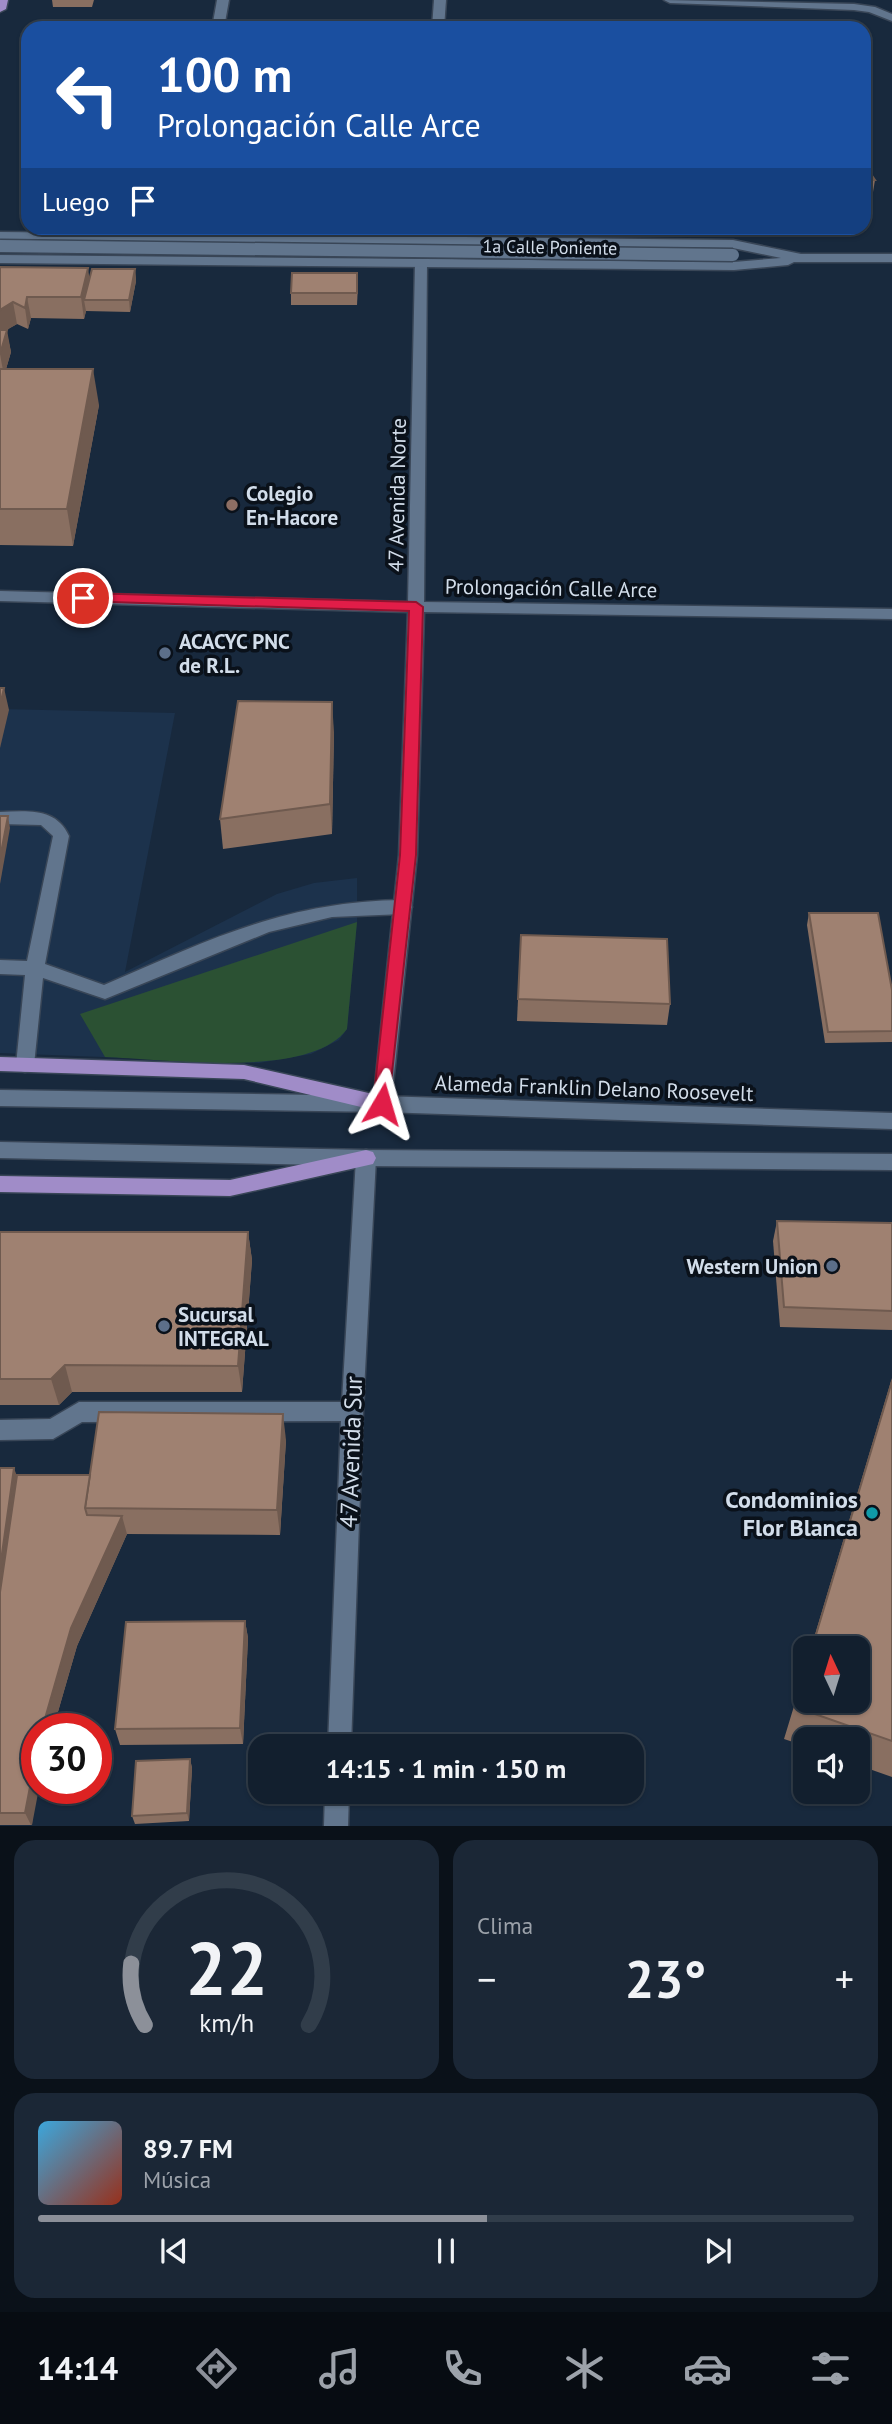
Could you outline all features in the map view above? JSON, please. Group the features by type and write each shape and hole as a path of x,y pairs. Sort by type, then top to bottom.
{"main road":[{"path":"0,9 2,0"},
{"path":"0,1064 244,1072 382,1104"},
{"path":"0,1184 230,1188 366,1158"}],"street":[{"path":"219,21 223,0"},
{"path":"438,21 440,0"},
{"path":"670,0 854,7 870,9 892,18"},
{"name":"1a Calle Poniente","path":"0,236 255,238 382,235"},
{"name":"1a Calle Poniente","path":"455,235 733,244 806,259"},
{"path":"253,261 255,238"},
{"name":"1a Calle Poniente","path":"0,246 733,255 806,259 892,258"},
{"name":"1a Calle Poniente","path":"0,259 734,266 806,259"},
{"name":"47 Avenida Norte","path":"382,1104 408,855 416,607 421,263"},
{"name":"Prolongación Calle Arce","path":"0,596 416,607 892,614"},
{"path":"0,818 43,818 60,830 61,843 35,968 25,1065"},
{"path":"0,967 35,968 104,992 265,928 319,912 359,907 403,907"},
{"name":"Alameda Franklin Delano Roosevelt","path":"0,1098 382,1104 892,1121"},
{"path":"0,1150 366,1158 892,1162"},
{"name":"47 Avenida Sur","path":"339,1734 352,1411 366,1158"},
{"path":"0,1430 53,1429 79,1412 352,1411"},
{"path":"336,1825 337,1804"}],"shaded area":[{"path":"0,709 175,713 125,972 277,894 314,883 357,878 357,922 347,1029 339,1040 311,1054 259,1063 0,1053"}],"green space":[{"path":"357,922 347,1029 328,1045 302,1055 270,1061 234,1063 105,1057 80,1014"}],"building":[{"path":"0,267 88,268 81,297 27,297 25,308 13,302 0,310"},
{"path":"92,269 135,269 129,300 84,300"},
{"path":"292,273 357,273 357,293 291,293"},
{"path":"0,330 7,330 0,354"},
{"path":"0,369 93,369 67,509 0,509"},
{"path":"0,688 4,688 0,705"},
{"path":"238,701 332,702 330,804 220,819"},
{"path":"0,816 8,816 0,858"},
{"path":"809,913 878,913 892,990 892,1031 828,1032"},
{"path":"521,935 667,939 670,1004 518,999"},
{"name":"Western Union","path":"777,1221 892,1223 892,1311 784,1307"},
{"path":"0,1232 248,1232 238,1366 65,1365 51,1379 0,1379"},
{"name":"Condominios Flor Blanca","path":"892,1381 892,1741 870,1733 870,1727 852,1727 812,1713 870,1713 870,1636 816,1636"},
{"path":"99,1412 283,1414 277,1510 85,1508"},
{"path":"0,1468 14,1468 0,1568"},
{"path":"17,1475 90,1475 85,1508 87,1515 122,1516 71,1628 47,1713 21,1713 21,1804 27,1804 25,1813 0,1813 0,1592"},
{"path":"245,1621 240,1728 115,1729 126,1622"},
{"path":"190,1759 187,1813 132,1816 136,1761"}],"place":[{"name":"Colegio En-Hacore","path":"232,505"},
{"name":"ACACYC PNC de R.L.","path":"165,653"},
{"name":"Western Union","path":"832,1266"},
{"name":"Sucursal INTEGRAL","path":"164,1326"},
{"name":"Condominios Flor Blanca","path":"872,1513"}],"route":[{"path":"83,598 416,607 408,855 382,1104"}]}
